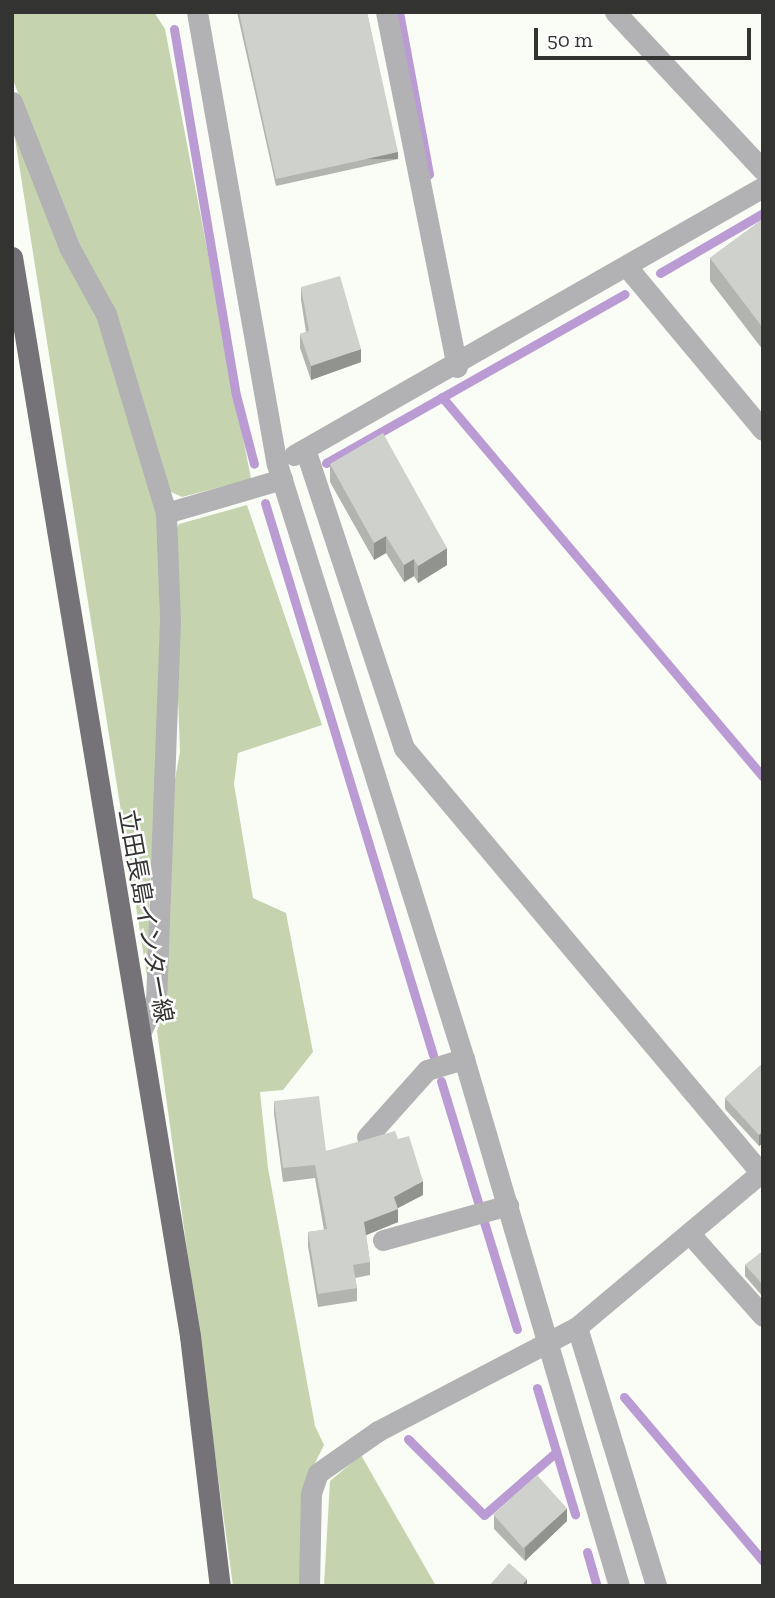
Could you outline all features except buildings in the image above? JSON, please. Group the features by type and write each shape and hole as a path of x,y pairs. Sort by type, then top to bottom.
{"main road":[{"name":"立田長島インター線","path":"12,257 190,1336 220,1586"}],"street":[{"path":"197,12 280,472 464,1059 619,1586"},
{"path":"386,12 457,367"},
{"path":"615,12 763,170"},
{"path":"12,102 69,247 106,314 166,513 170,621 156,999 141,1031"},
{"path":"166,513 280,472 305,449 457,367 763,187"},
{"path":"627,267 763,430"},
{"path":"305,449 404,748 762,1172 577,1327 550,1345 378,1431 318,1473 311,1493 309,1586"},
{"path":"367,1137 427,1070 464,1059"},
{"path":"383,1240 508,1205"},
{"path":"689,1233 763,1316"},
{"path":"577,1327 656,1586"}],"green space":[{"path":"12,12 154,12 165,29 251,479 182,497 167,490 12,77"},
{"path":"13,126 98,312 158,519 162,728 149,892 149,989"},
{"path":"247,505 322,725 238,753 234,784 253,898 286,913 313,1052 283,1090 260,1092 268,1168 315,1426 324,1445 301,1491 301,1586 233,1586 157,1031 166,996 169,812 180,752 172,540 179,524"},
{"path":"361,1455 436,1586 324,1586 330,1481"}],"waterway":[{"path":"399,12 429,174"},
{"path":"174,29 236,395 254,464"},
{"path":"660,273 763,213"},
{"path":"326,463 625,294"},
{"path":"442,397 763,777"},
{"path":"265,503 433,1055"},
{"path":"441,1081 478,1202"},
{"path":"484,1222 517,1329"},
{"path":"537,1388 575,1514"},
{"path":"624,1397 763,1561"},
{"path":"408,1439 484,1515 556,1452"},
{"path":"587,1552 597,1586"}]}
